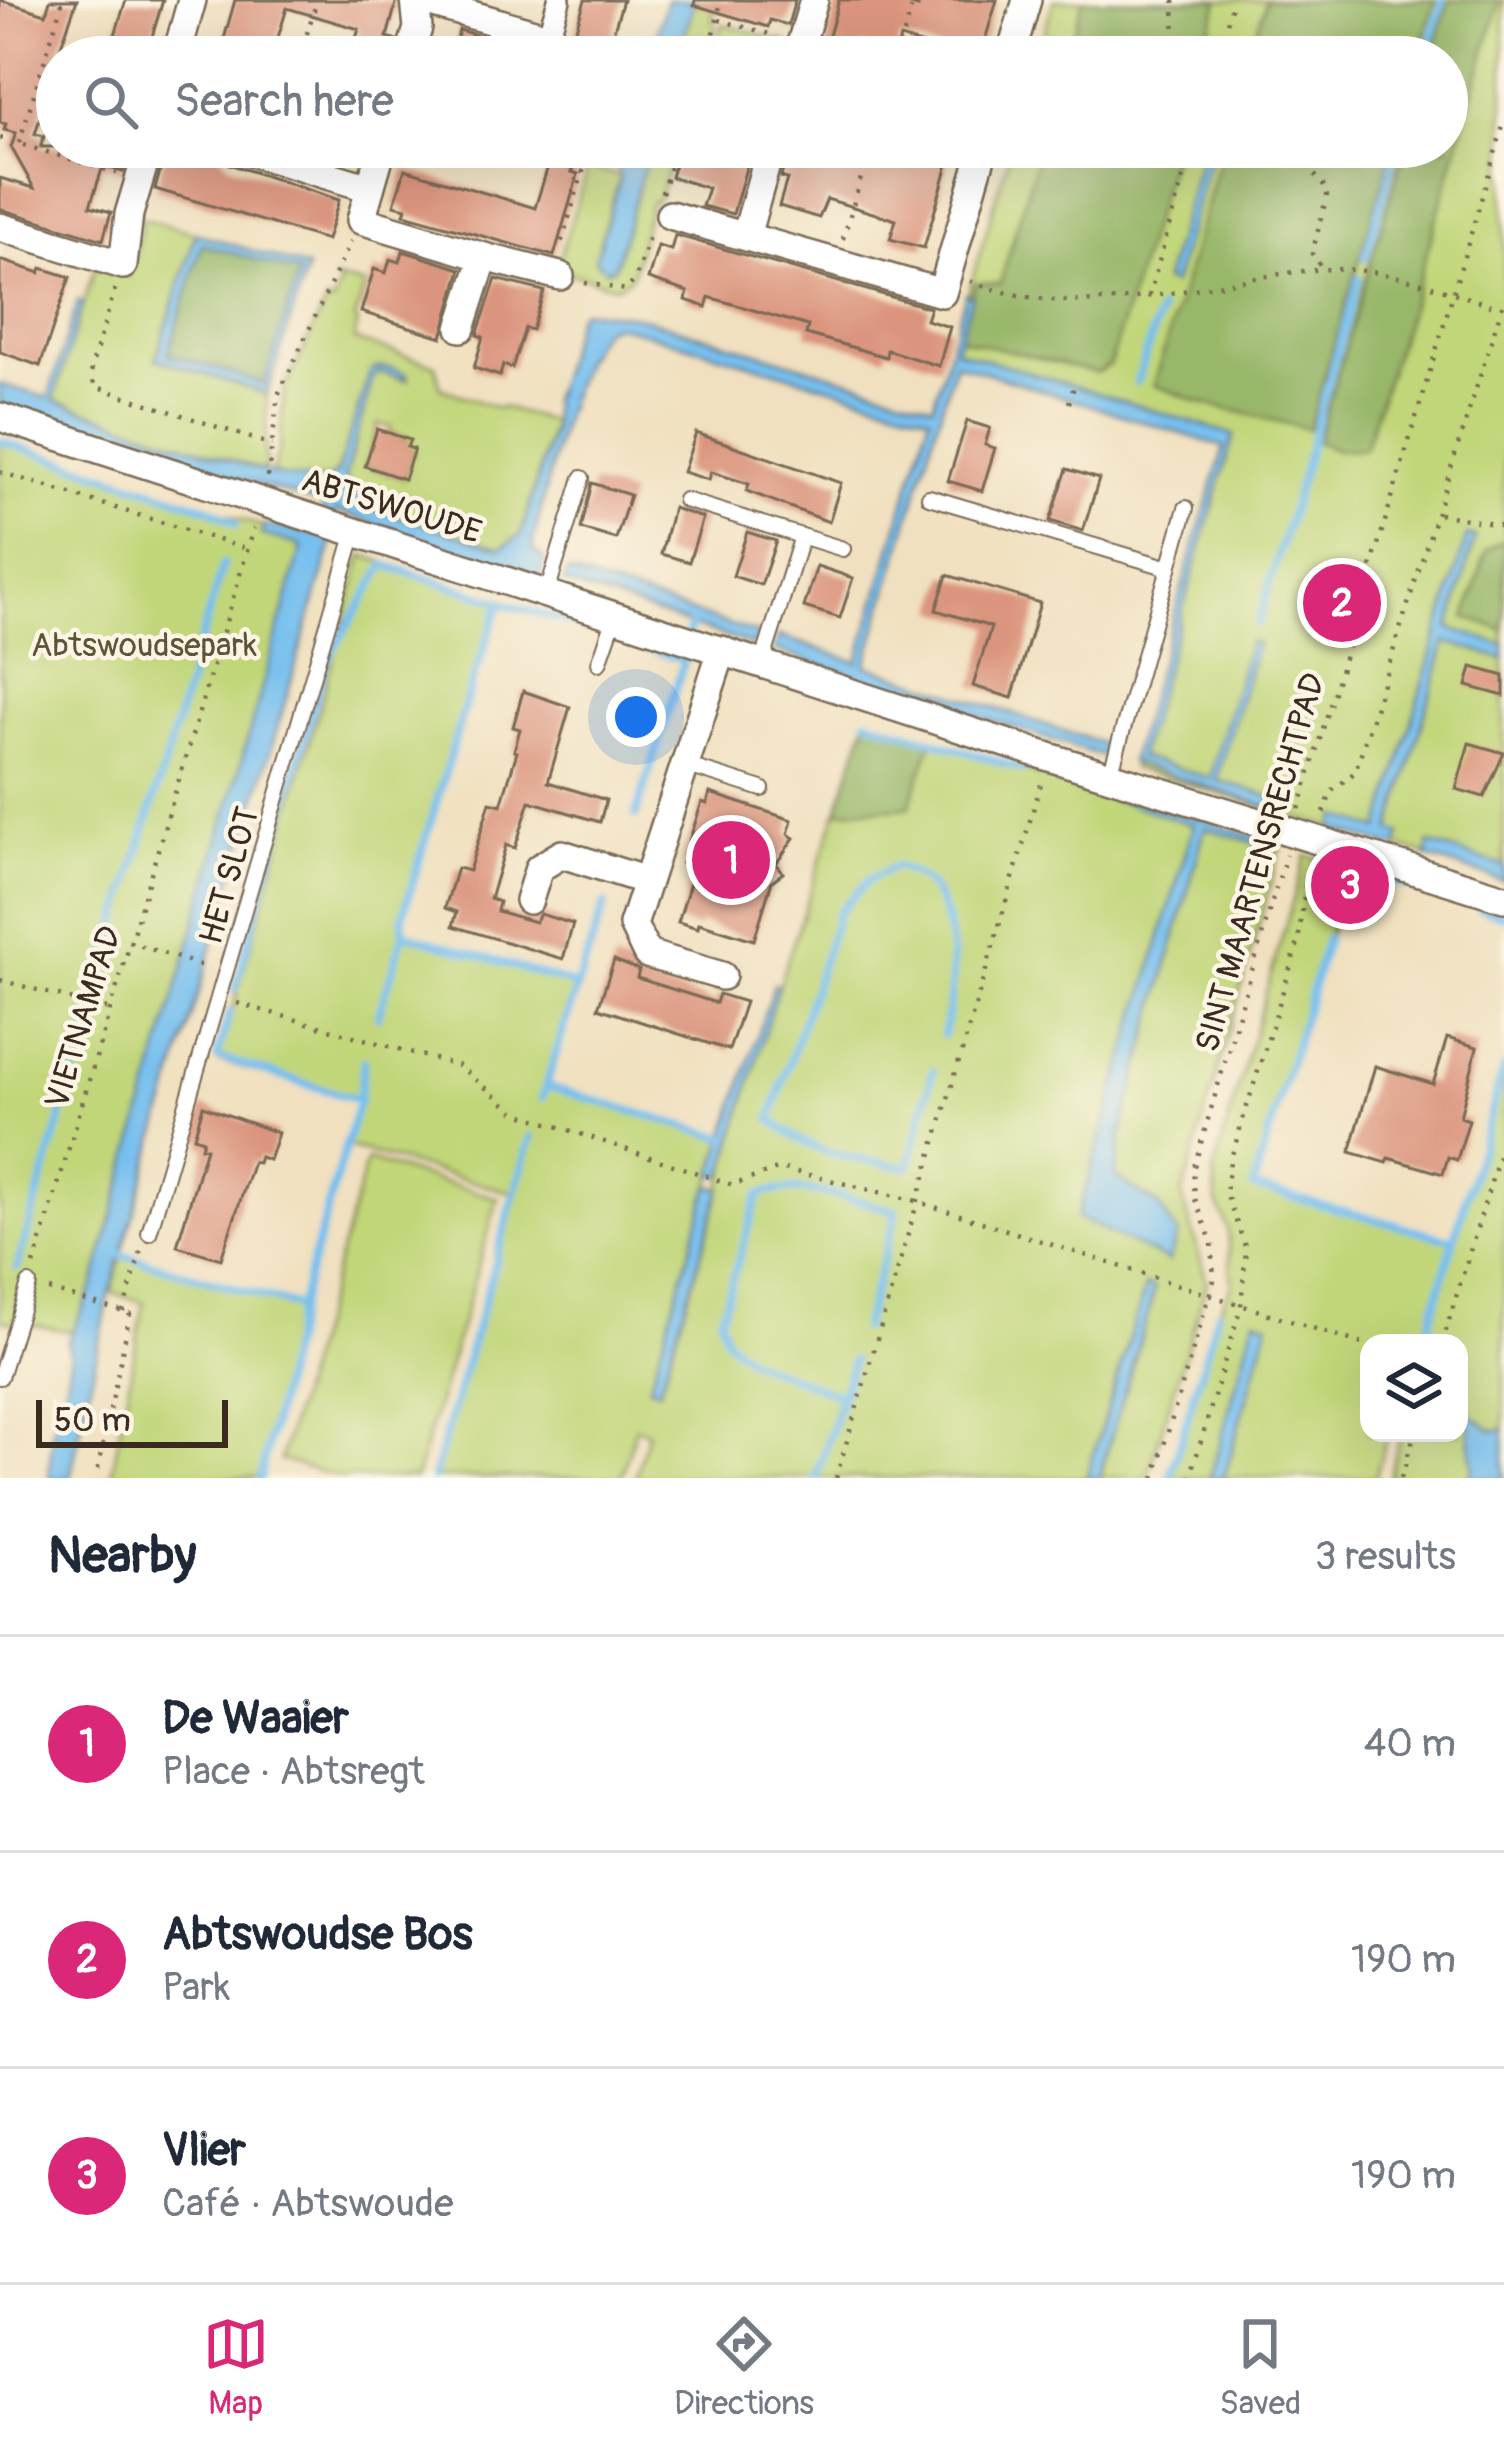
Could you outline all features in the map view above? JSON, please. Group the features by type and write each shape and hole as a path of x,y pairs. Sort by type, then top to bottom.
{"street":[{"path":"182,36 192,0"},
{"path":"416,36 418,0 515,36"},
{"path":"548,36 559,0"},
{"path":"804,36 814,0"},
{"path":"1016,36 1027,0"},
{"path":"0,227 123,265 143,168"},
{"path":"303,168 370,188"},
{"path":"376,168 361,220 556,275"},
{"path":"746,236 765,168"},
{"path":"663,215 942,292 978,168"},
{"path":"461,328 484,257"},
{"name":"ABTSWOUDE","path":"0,417 1049,757 1504,898"},
{"path":"722,650 633,925 647,954 722,976"},
{"path":"529,900 539,868 562,854 647,881"}],"lane":[{"path":"547,592 582,478"},
{"path":"929,497 1169,568"},
{"path":"685,500 843,549"},
{"path":"1110,775 1186,508"},
{"name":"HET SLOT","path":"149,1233 220,998 335,525"},
{"path":"762,663 802,536"},
{"path":"599,663 616,614"},
{"path":"685,765 762,789"},
{"path":"0,1377 29,1284"}],"path":[{"path":"52,36 63,0"},
{"path":"306,36 317,0"},
{"path":"721,0 715,18 762,36"},
{"path":"903,36 914,0"},
{"path":"1174,0 1175,36"},
{"path":"1225,36 1233,0"},
{"path":"715,36 719,20"},
{"path":"19,142 36,87"},
{"name":"SINT MAARTENSRECHTPAD","path":"1154,1478 1214,1280 1212,1243 1195,1199 1193,1170 1304,835 1504,123"},
{"path":"0,138 36,147"},
{"path":"101,168 139,180"},
{"path":"571,168 583,172 556,275 613,291 626,290 635,280 663,215 672,168"},
{"path":"836,262 864,168"},
{"path":"1149,296 1186,168"},
{"path":"1310,168 1328,190 1312,254 1324,270"},
{"path":"270,470 278,395 361,220"},
{"path":"123,265 91,368 94,386 272,445"},
{"path":"948,272 997,291 1060,302 1184,294 1324,270 1385,271 1503,310"},
{"path":"1190,1478 1240,1306 1246,1249 1226,1193 1230,1161 1298,943 1304,835 1331,792 1355,772 1504,300"},
{"path":"1069,403 1075,383"},
{"path":"0,472 248,549"},
{"name":"VIETNAMPAD","path":"29,1284 104,1009 129,943 260,502"},
{"path":"1437,514 1504,526"},
{"path":"836,1478 1049,757"},
{"path":"129,943 216,970"},
{"path":"0,980 104,1009"},
{"path":"220,998 459,1066 515,1112 706,1177 733,1185 780,1168 916,1201 1360,1343"},
{"path":"1445,1334 1504,1140"},
{"path":"123,1312 140,1251"},
{"path":"29,1284 130,1314 96,1478"},
{"path":"1401,1478 1412,1442"}],"green space":[{"path":"695,0 718,0 713,36 684,36"},
{"path":"1054,0 1504,0 1504,878 1132,768 1227,438 950,356 1005,168 1468,168 1468,36 1043,36"},
{"path":"1083,0 1219,0 1208,36 1073,36"},
{"path":"1266,0 1436,0 1425,36 1255,36"},
{"path":"1449,0 1500,0 1468,110 1468,36 1438,36"},
{"path":"723,24 765,36 719,36"},
{"path":"588,168 620,176 595,259 615,266 644,168 668,168 659,198 650,204 632,276 611,285 556,269"},
{"path":"1034,168 1169,168 1110,364 1097,373 959,338 976,283 1000,284"},
{"path":"1217,168 1387,168 1309,429 1202,403 1154,385"},
{"path":"1399,168 1451,168 1364,449 1337,450 1317,442"},
{"path":"140,218 196,233 156,358 267,394 265,471 53,400 95,267 129,276"},
{"path":"202,243 299,273 265,384 168,354"},
{"path":"334,279 365,285 354,340 436,365 440,388 553,422 521,535 501,548 373,509 347,487 345,476 373,378 380,372 405,380 394,369 370,372 333,479 298,481 272,474 280,445 284,391 326,302 333,304 340,283","holes":["378,424 391,427 390,433 409,439 407,447 414,449 404,479 365,466"]},
{"name":"Abtswoudsepark","path":"0,441 323,546 83,1333 0,1320"},
{"path":"1504,540 1504,630 1466,618 1486,551"},
{"path":"363,555 501,602 471,685 402,919 404,933 577,986 547,1086 725,1138 650,1387 660,1389 758,1048 837,811 909,807 932,741 1194,824 1078,1217 1169,1261 1159,1206 1115,1176 1123,1128 1205,828 1280,850 1182,1196 1207,1282 1147,1478 1099,1478 1155,1289 1146,1285 1086,1478 635,1478 648,1432 636,1427 621,1478 433,1478 517,1194 345,1146 358,1100 218,1061"},
{"path":"867,720 932,741 909,807 837,811"},
{"path":"1306,855 1376,877 1366,914 1337,908 1253,1186 1453,1240 1504,1067 1504,1429 1492,1430 1468,1413 1468,1334 1360,1334 1360,1442 1385,1442 1375,1478 1224,1478 1268,1323 1256,1318 1210,1478 1171,1478 1218,1312 1232,1285 1228,1229 1216,1200 1214,1170"},
{"path":"367,1160 498,1198 416,1478 342,1478 280,1460"},
{"path":"122,1255 299,1307 260,1478 111,1478 144,1302 111,1293"},
{"path":"1468,1413 1473,1468 1469,1478 1389,1478 1399,1442 1468,1442"}],"water":[{"path":"667,0 695,0 684,36 656,36"},
{"path":"618,168 644,168 615,267 606,270 595,259 620,179"},
{"path":"1197,168 1207,168 1173,284 1164,281"},
{"path":"196,233 307,268 267,394 156,359","holes":["202,244 299,273 264,384 168,354"]},
{"path":"966,294 972,296 956,350 1234,435 1139,757 1210,778 1249,642 1257,644 1217,780 1288,802 1285,812 1130,762 1224,447 955,363 866,665 1106,745 1102,756 774,650 779,636 858,662 930,416 618,325 606,327 580,369 561,428 533,541 534,551 545,559 539,578 336,511 327,538 332,543 110,1293 70,1478 49,1478 53,1427 70,1360 68,1341 93,1287 302,546 261,534 264,525 315,534 324,505 0,405 0,384 48,398 78,301 83,303 54,400 272,474 321,482 337,473 370,372 383,367 398,370 408,379 380,372 373,378 345,476 347,487 373,509 501,548 521,535 553,427 551,402 582,310 637,316 933,405"},
{"path":"1467,535 1475,537 1450,628 1504,645 1504,659 1446,642 1391,830 1401,834 1397,848 1333,829 1337,816 1380,829"},
{"path":"568,572 758,634 754,646 564,583"},
{"path":"1067,779 1281,844 1280,850 1205,828 1123,1128 1115,1176 1159,1206 1178,1234 1169,1261 1077,1218 1194,825 1066,784"},
{"path":"1429,843 1504,866 1504,881 1426,857"},
{"path":"774,984 778,986 723,1177 713,1174"},
{"path":"709,1186 721,1189 659,1390 649,1387"},
{"path":"1146,1285 1155,1289 1099,1478 1086,1478"},
{"path":"1255,1318 1269,1323 1224,1478 1210,1478"},
{"path":"1468,1412 1492,1430 1504,1429 1504,1478 1469,1478 1473,1468"}],"building":[{"path":"0,0 46,14 50,0 77,0 64,36 36,36 36,168 102,168 90,206 111,212 103,240 0,209 0,178 34,188 11,147 16,133 4,130 6,124 0,123"},
{"path":"126,0 163,0 152,36 115,36"},
{"path":"235,0 397,0 387,36 357,36 359,29 287,8 278,36 225,36"},
{"path":"585,0 623,0 612,36 574,36"},
{"path":"695,0 795,0 788,25 770,20 768,27 694,5"},
{"path":"839,0 896,0 918,7 919,0 997,0 986,36 829,36"},
{"path":"161,168 241,168 339,200 327,240 155,189"},
{"path":"547,168 573,168 578,174 554,256 404,214 406,208 394,205 405,169 535,208"},
{"path":"674,168 746,168 733,214 702,206 708,188 671,177"},
{"path":"783,168 947,168 924,248 890,239 896,220 827,199 819,218 779,206 787,179 781,177"},
{"path":"675,235 930,308 926,320 950,327 939,366 887,350 886,357 806,334 808,326 709,297 706,307 686,300 688,292 648,279 658,246 671,250"},
{"path":"403,251 461,269 442,337 361,312 374,269 386,273 390,259 400,262"},
{"path":"0,260 70,277 40,366 0,352"},
{"path":"496,279 544,291 532,330 525,328 512,368 503,365 500,376 474,368 483,337 477,335"},
{"path":"967,421 990,428 985,445 995,448 982,491 948,481"},
{"path":"377,429 410,440 407,447 414,449 404,479 365,466"},
{"path":"696,433 841,483 829,522 747,491 749,484 711,472 709,480 683,472"},
{"path":"1067,469 1099,479 1083,531 1050,521"},
{"path":"592,483 630,495 616,539 581,529"},
{"path":"673,508 703,518 689,562 661,554"},
{"path":"747,532 776,541 761,585 733,576"},
{"path":"817,566 853,578 840,618 804,607"},
{"path":"947,575 1040,603 1012,698 973,686 991,627 936,610"},
{"path":"1472,667 1504,676 1504,696 1467,686"},
{"path":"523,691 570,707 548,782 606,800 600,822 530,801 515,848 506,845 490,899 499,902 497,911 535,922 540,914 573,924 563,959 453,926 457,912 445,908 457,868 469,871 490,802 501,805 517,752 520,729 513,727"},
{"path":"1469,743 1504,753 1484,797 1456,789"},
{"path":"710,793 792,820 788,834 794,838 776,864 783,873 772,881 754,940 699,923 698,928 678,922 695,867 682,863 702,802 707,804"},
{"path":"614,960 639,970 637,978 716,1003 719,994 745,1002 729,1050 598,1008"},
{"path":"1447,1038 1477,1047 1460,1117 1469,1120 1457,1160 1448,1157 1443,1174 1350,1152 1375,1066 1433,1084"},
{"path":"203,1106 278,1133 269,1160 260,1157 258,1163 253,1162 221,1259 177,1246 206,1148 201,1147 203,1140 194,1137"}],"waterway":[{"path":"1432,36 1443,0"},
{"path":"1365,258 1392,168"},
{"path":"1258,624 1359,278"},
{"path":"1137,382 1160,310"},
{"path":"0,441 211,509 236,524"},
{"path":"17,1268 223,564"},
{"path":"235,990 325,664 385,565 501,602 471,685 378,1017"},
{"path":"502,603 592,629"},
{"path":"636,815 691,625"},
{"path":"622,639 679,659"},
{"path":"867,720 1024,770"},
{"path":"1321,860 1453,900"},
{"path":"933,1071 909,1167 819,1149 771,1119 839,911 870,879 896,866 929,885 946,920 952,978 943,1035"},
{"path":"1334,917 1337,907 1366,914 1376,877"},
{"path":"577,986 605,904"},
{"path":"1482,909 1504,916"},
{"path":"404,933 577,986 542,1098"},
{"path":"1327,938 1253,1187 1454,1240"},
{"path":"230,1012 217,1057 359,1100"},
{"path":"122,1255 299,1307 359,1100 364,1061"},
{"path":"1427,1334 1504,1067"},
{"path":"546,1086 725,1138"},
{"path":"433,1478 531,1137"},
{"path":"841,1396 750,1360 726,1339 720,1319 759,1195 810,1191 897,1211 863,1328"},
{"path":"260,1478 299,1307"},
{"path":"1170,1478 1218,1312"},
{"path":"816,1478 853,1360"}],"place":[{"name":"Abtswoudse Bos","path":"1342,603"},
{"name":"De Waaier","path":"731,860"},
{"name":"Vlier","path":"1350,885"}]}
